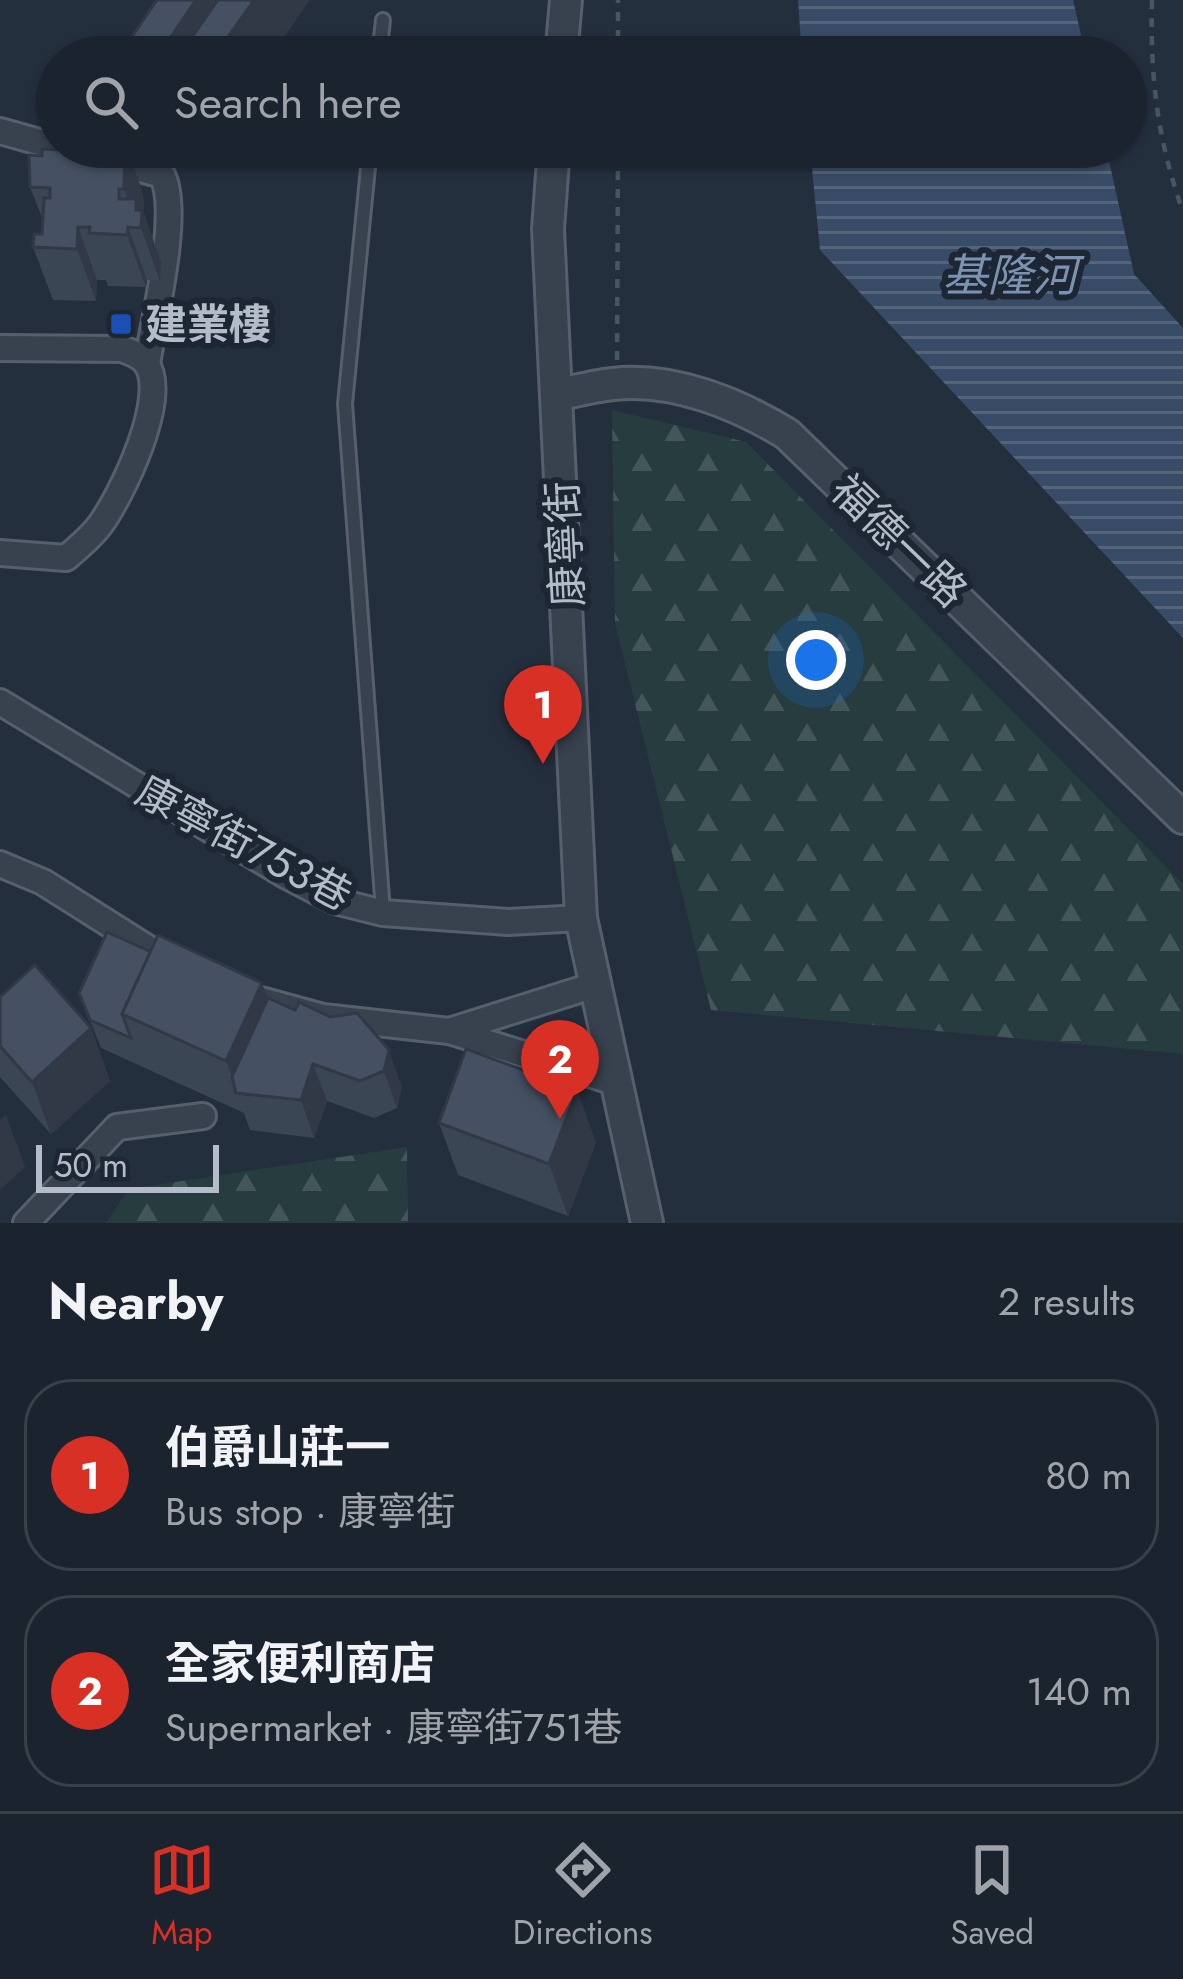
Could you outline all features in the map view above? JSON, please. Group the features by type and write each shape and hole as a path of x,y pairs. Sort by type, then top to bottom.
{"street":[{"path":"563,36 566,0"},
{"path":"0,131 36,141"},
{"path":"0,553 66,558 98,528 122,490 140,447 152,386 147,364 164,263 170,189 162,175 136,168"},
{"name":"康寧街","path":"552,168 548,229 581,917 647,1223"},
{"path":"0,348 122,349 147,364"},
{"name":"福德一路","path":"556,395 617,383 671,387 749,411 787,434 1183,818"},
{"name":"康寧街753巷","path":"0,702 335,901 383,913 508,922 581,917"},
{"path":"0,864 43,882 204,984"},
{"path":"449,1031 598,984"},
{"path":"244,995 323,1017 449,1031 618,1083"},
{"path":"26,1223 117,1127 203,1116"}],"lane":[{"path":"381,36 383,20"},
{"path":"368,168 345,404 383,913"}],"path":[{"path":"618,0 618,36"},
{"path":"1152,0 1150,62 1155,116 1183,212"},
{"path":"617,383 618,168"}],"green space":[{"path":"612,410 746,442 1183,884 1183,1054 711,1010 615,623"},
{"path":"407,1147 408,1223 106,1223 129,1189"}],"water":[{"path":"798,0 1073,0 1081,36 801,36"},
{"name":"基隆河","path":"812,168 1111,168 1134,274 1183,328 1183,638 820,250"}],"building":[{"path":"157,0 196,0 171,36 132,36"},
{"path":"218,0 254,0 229,36 193,36"},
{"path":"29,155 36,156 36,168 125,168 119,199 136,199 136,210 142,210 141,228 128,227 127,235 89,233 90,227 78,227 77,249 33,247 34,234 42,234 44,198 50,198 50,188 30,187"},
{"path":"107,932 151,952 122,1014 131,1038 90,1020 79,993"},
{"path":"158,935 262,983 226,1061 122,1014"},
{"path":"35,965 91,1028 32,1082 0,1046 0,997"},
{"path":"268,998 295,1010 299,1002 330,1017 357,1013 389,1050 384,1071 360,1081 313,1064 301,1100 236,1093 232,1077"},
{"path":"466,1049 577,1090 549,1164 439,1123"}],"place":[{"name":"建業樓","path":"121,324"},
{"name":"伯爵山莊一","path":"543,764"},
{"name":"全家便利商店","path":"560,1119"}]}
